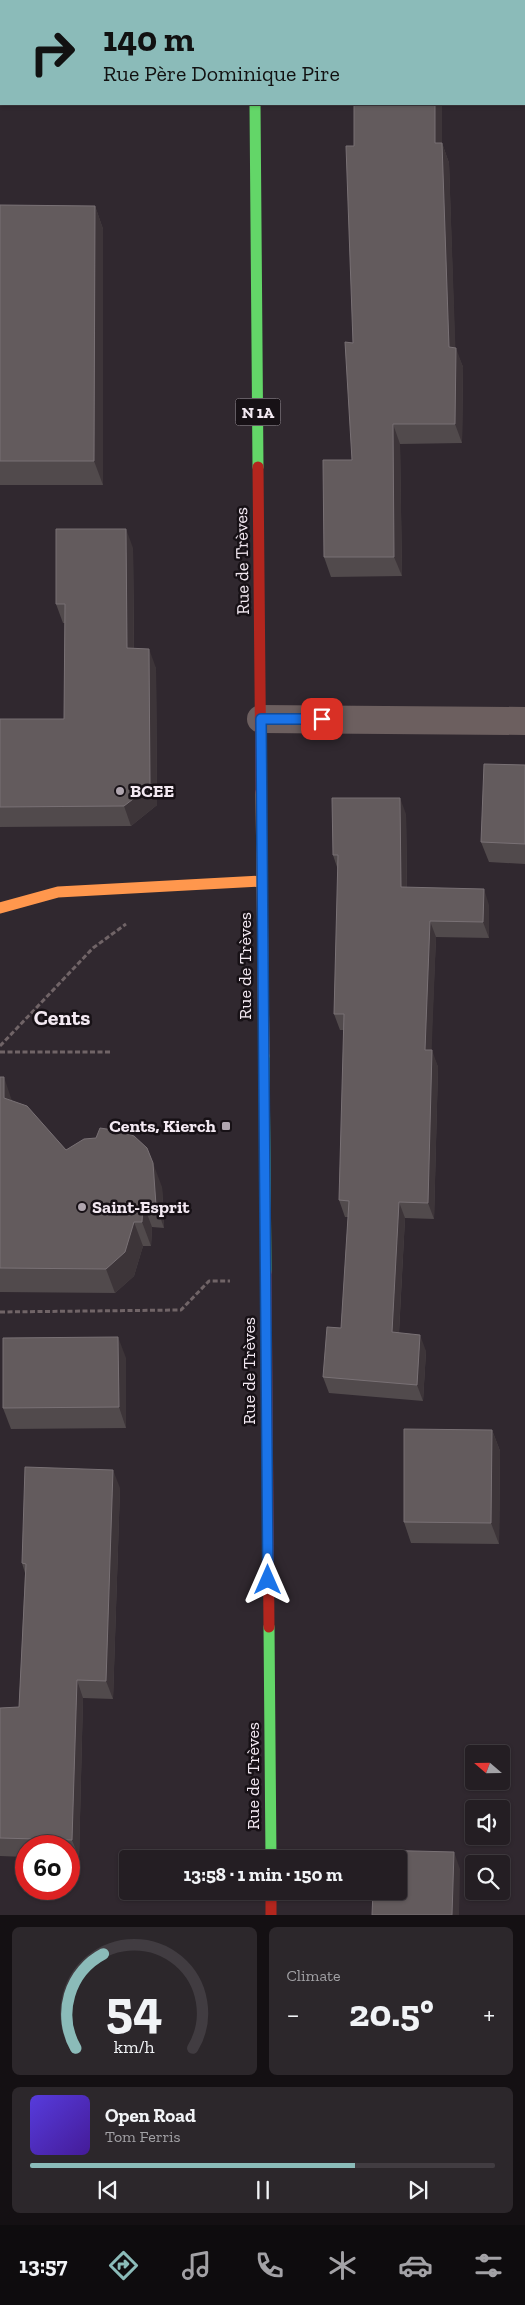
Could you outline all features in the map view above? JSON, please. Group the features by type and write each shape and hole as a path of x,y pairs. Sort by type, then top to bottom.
{"main road":[{"name":"Rue de Trèves","path":"255,105 271,1850"},
{"path":"0,908 58,892 262,881"},
{"path":"271,1900 271,1915"}],"street":[{"path":"261,719 525,720"}],"path":[{"path":"0,1046 93,948"},
{"path":"0,1052 110,1052"},
{"path":"0,1312 181,1310 210,1281 266,1280"}],"building":[{"path":"354,105 435,105 435,143 442,143 449,347 456,348 455,424 393,424 394,557 324,557 323,460 352,460 345,342 353,343 346,146 354,146"},
{"path":"0,205 95,206 94,461 0,461"},
{"path":"56,529 126,529 127,648 149,649 150,786 124,806 0,807 0,719 64,719 65,604 56,604"},
{"path":"484,764 525,765 525,844 481,842"},
{"path":"332,798 400,798 401,887 484,889 483,922 430,921 425,1050 432,1050 428,1203 399,1202 392,1332 420,1335 417,1385 323,1377 327,1327 341,1328 349,1201 339,1200 344,1014 334,1014 338,855 333,855"},
{"name":"Saint-Esprit","path":"0,1077 4,1077 4,1098 27,1106 66,1150 84,1139 96,1138 100,1128 120,1131 134,1136 147,1148 153,1163 156,1205 143,1203 142,1222 134,1222 125,1252 106,1269 0,1268"},
{"path":"118,1337 119,1407 3,1408 3,1338"},
{"path":"404,1429 492,1430 491,1523 404,1522"},
{"path":"25,1467 113,1470 106,1681 77,1680 72,1835 15,1835 15,1838 0,1838 0,1708 19,1707 26,1564 22,1563"},
{"path":"407,1851 454,1852 452,1915 372,1915 373,1900 407,1900"}],"traffic: fast":[{"path":"255,105 258,467"},
{"path":"264,1056 266,1272"},
{"path":"269,1627 271,1850"}],"traffic: slow":[{"path":"261,792 264,1056"},
{"path":"0,908 58,892 262,881"}],"traffic: jam":[{"path":"258,467 261,792"},
{"path":"266,1272 269,1627"},
{"path":"271,1900 271,1915"}],"place":[{"name":"BCEE","path":"120,791"},
{"name":"Cents, Kierch","path":"226,1126"},
{"name":"Saint-Esprit","path":"82,1207"}],"district":[{"name":"Cents","path":"62,1017"}],"route":[{"path":"268,1580 261,719 322,719"}]}
